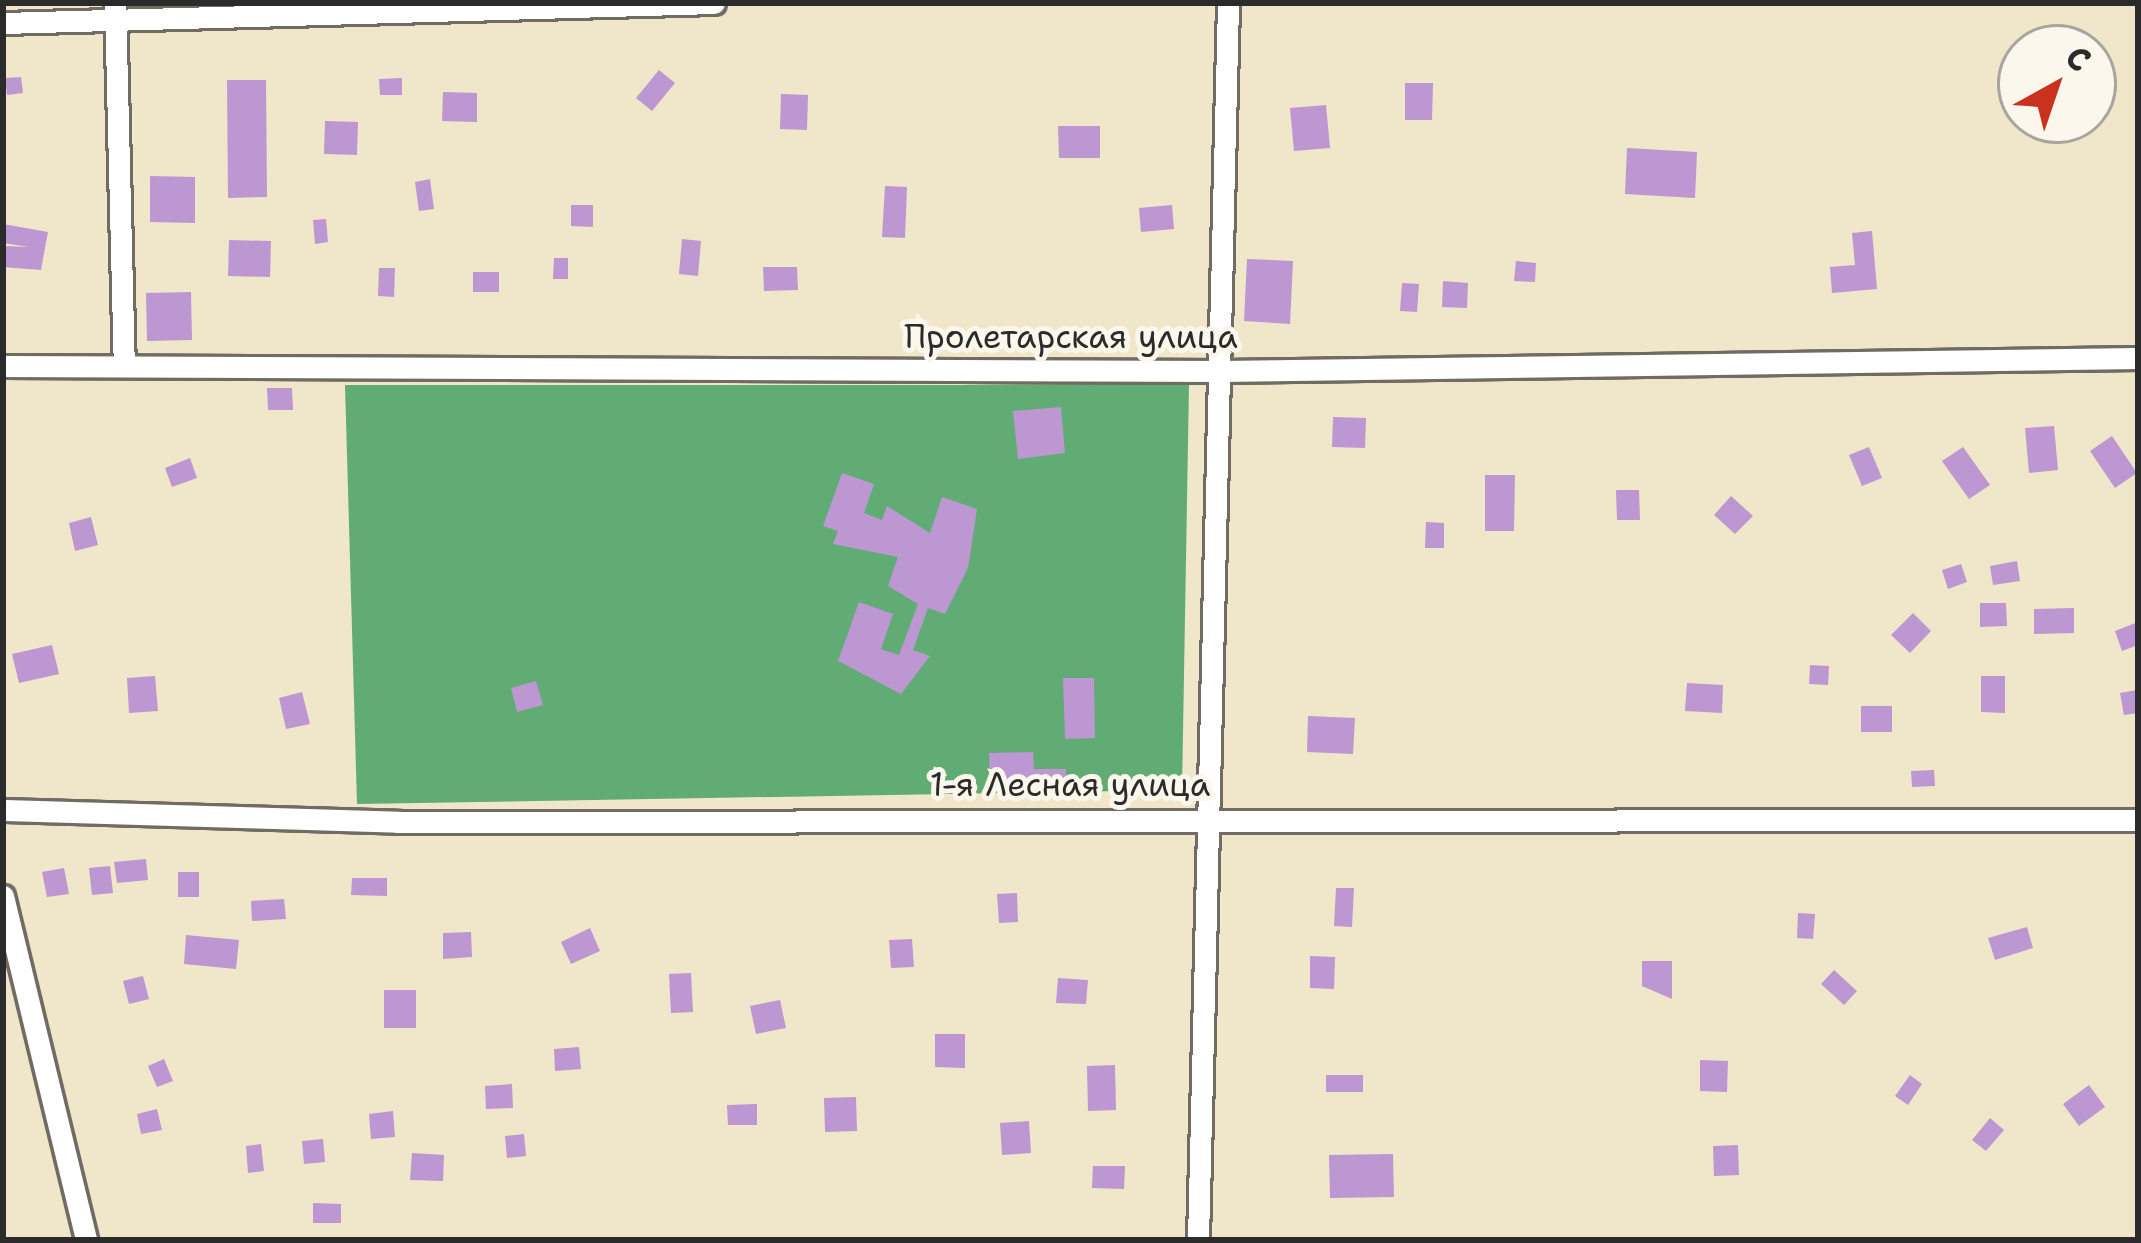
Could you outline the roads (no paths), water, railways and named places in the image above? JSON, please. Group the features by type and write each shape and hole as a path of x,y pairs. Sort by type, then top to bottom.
{"street":[{"path":"3,23 115,13 714,3"},
{"path":"1198,1240 1228,3"},
{"path":"115,13 124,362"},
{"name":"Пролетарская улица","path":"3,366 124,362 1222,371 2138,358"},
{"name":"1-я Лесная улица","path":"3,810 397,822 2138,820"},
{"path":"3,896 86,1240"}]}
